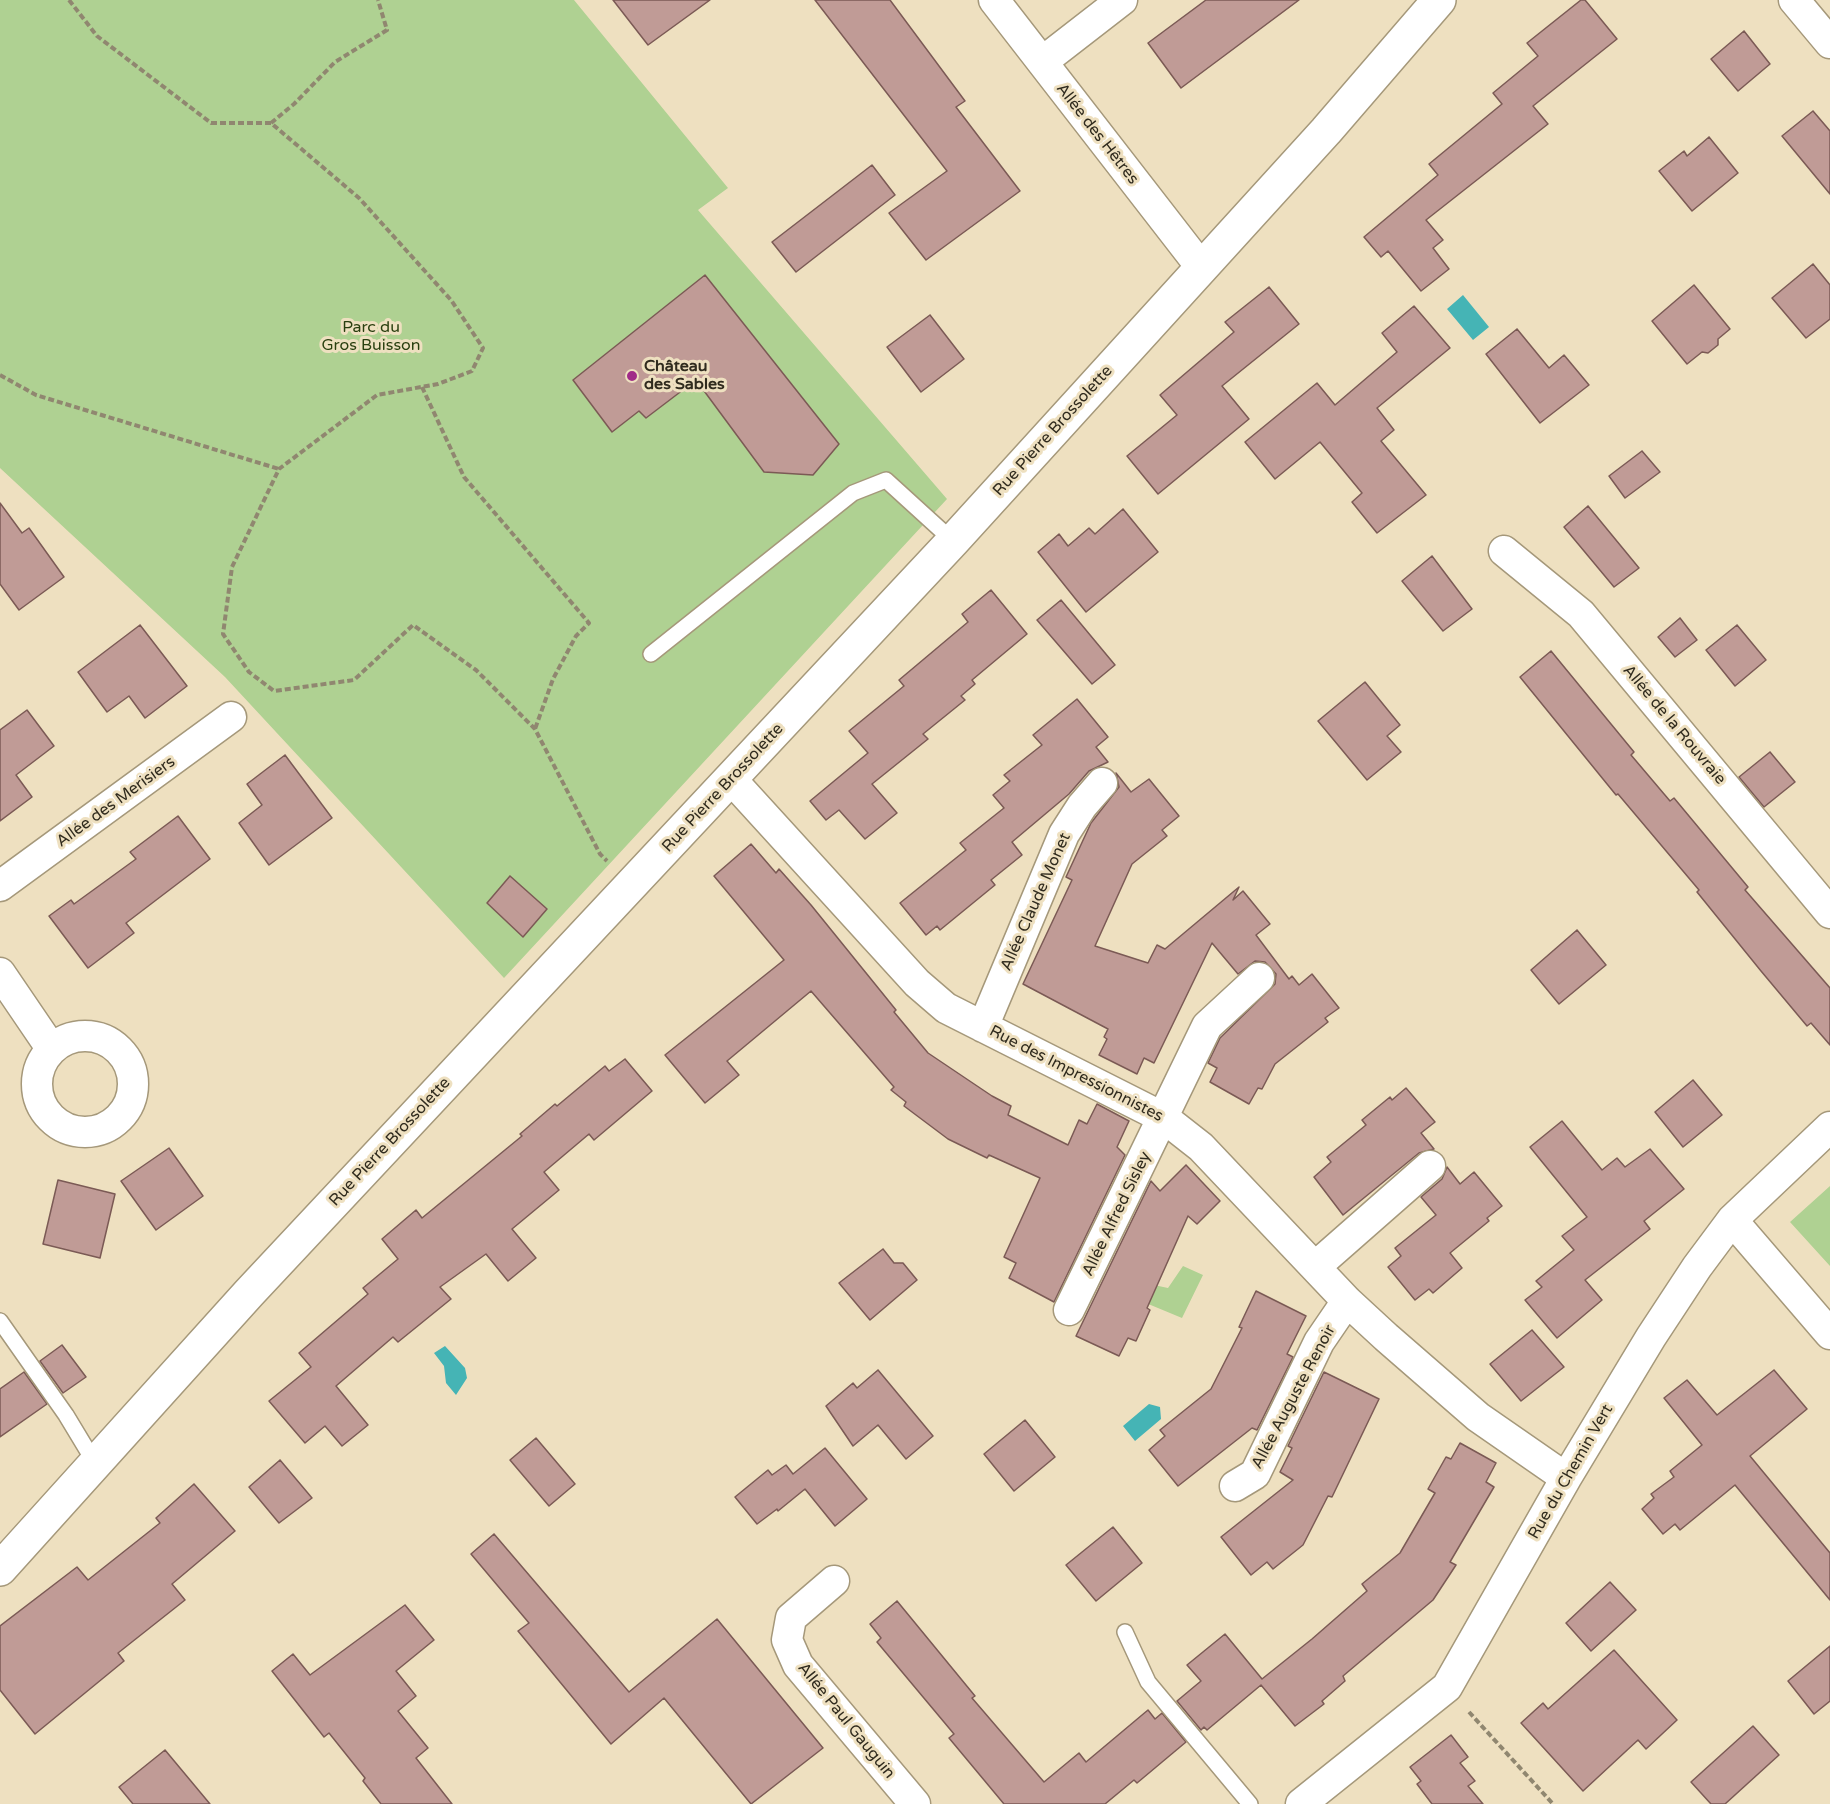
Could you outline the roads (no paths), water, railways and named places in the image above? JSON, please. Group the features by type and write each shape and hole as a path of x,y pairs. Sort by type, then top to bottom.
{"street":[{"name":"Allée des Hêtres","path":"994,0 1201,267"},
{"path":"1042,62 1122,0"},
{"name":"Rue Pierre Brossolette","path":"0,1569 249,1293 953,541 1326,130 1439,0"},
{"path":"1794,0 1830,43"},
{"name":"Allée de la Rouvraie","path":"1504,551 1581,614 1830,913"},
{"name":"Allée des Merisiers","path":"0,886 231,717"},
{"name":"Rue des Impressionnistes","path":"731,779 916,983 946,1008 1164,1118 1201,1147 1347,1301 1478,1417 1566,1478"},
{"name":"Allée Claude Monet","path":"983,1027 1065,834 1082,806 1102,783"},
{"path":"0,973 51,1048"},
{"name":"Allée Alfred Sisley","path":"1069,1310 1207,1026 1260,978"},
{"name":"Rue du Chemin Vert","path":"1301,1804 1447,1688 1566,1478 1652,1337 1732,1220 1830,1127"},
{"path":"1315,1267 1430,1166"},
{"path":"1732,1220 1830,1334"},
{"name":"Allée Auguste Renoir","path":"1235,1486 1255,1474 1319,1342 1347,1301"},
{"name":"Allée Paul Gauguin","path":"834,1581 791,1618 787,1640 798,1665 915,1804"}],"lane":[{"path":"651,654 853,493 886,480 953,541"},
{"path":"0,1321 66,1415 95,1463"},
{"path":"1125,1632 1148,1682 1250,1804"}],"water":[{"path":"1463,295 1489,327 1473,340 1447,309"},
{"path":"445,1346 465,1368 467,1378 456,1395 446,1383 444,1366 434,1353"},
{"path":"1149,1404 1160,1407 1161,1419 1135,1441 1123,1426"}],"place":[{"name":"Château des Sables","path":"632,376"}],"park label":[{"name":"Parc du Gros Buisson","path":"371,337"}]}
